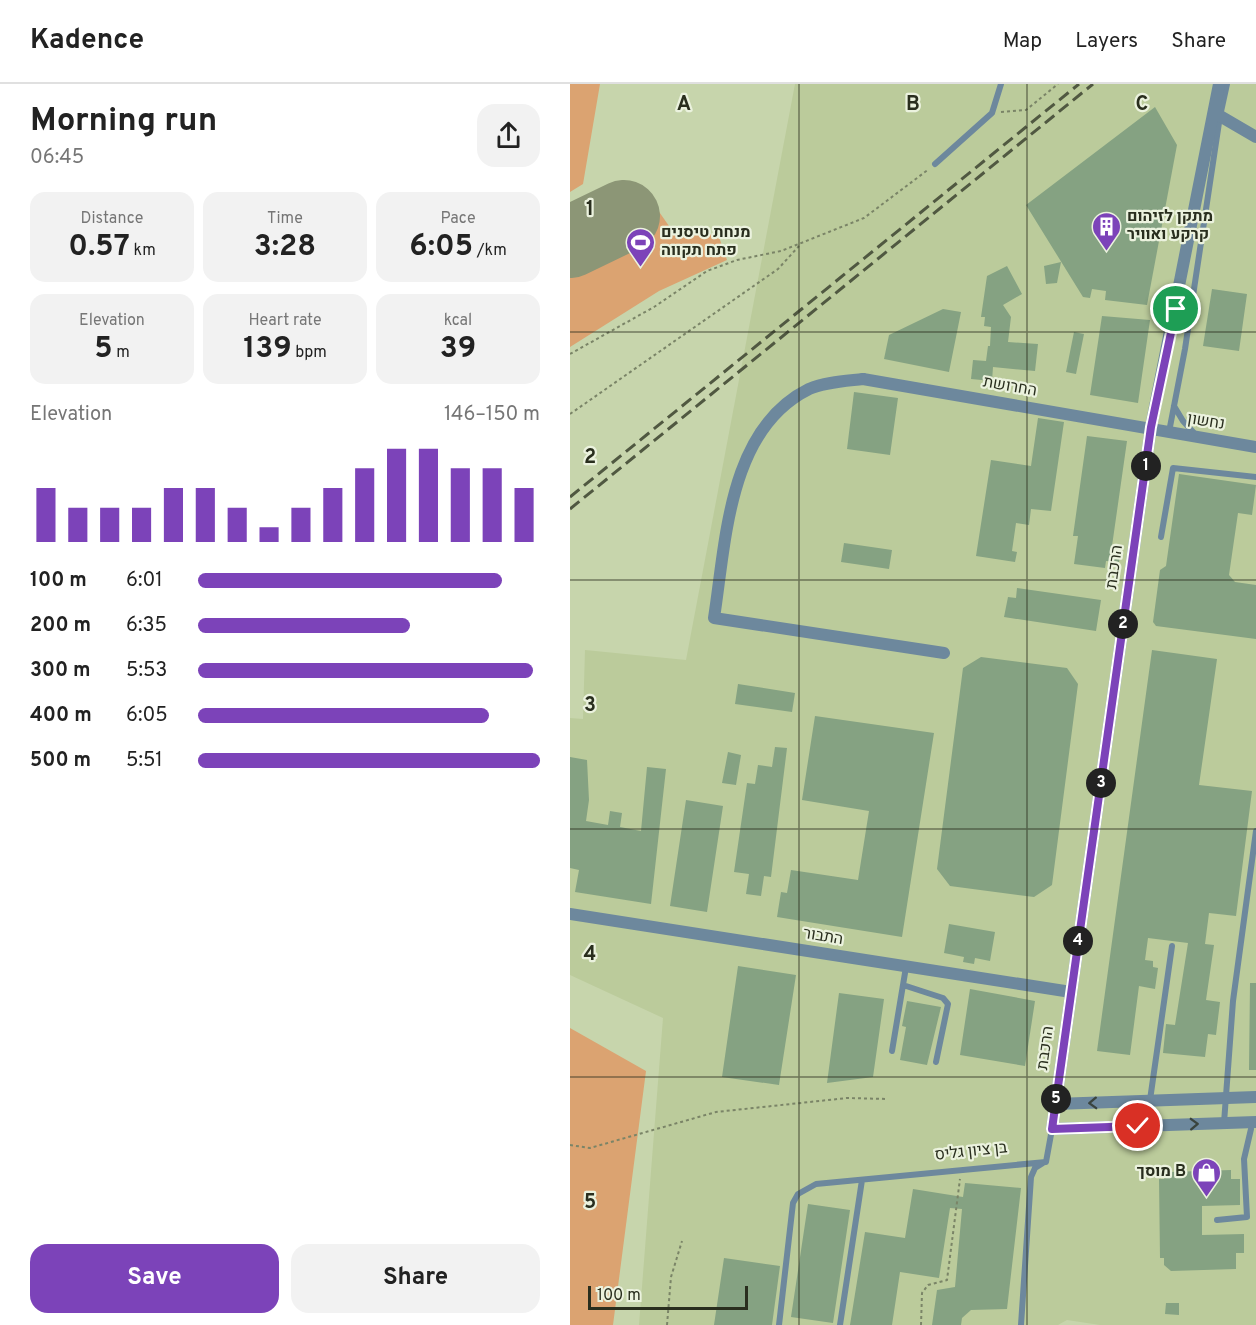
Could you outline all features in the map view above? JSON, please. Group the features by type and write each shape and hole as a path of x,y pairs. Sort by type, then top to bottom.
{"street":[{"name":"הרכבת","path":"1052,1129 1151,427 1188,250 1219,84"},
{"path":"1220,116 1256,137"},
{"name":"החרושת","path":"944,653 714,618 735,488 750,453 766,428 792,399 812,388 863,379 1151,427"},
{"name":"נחשון","path":"1151,427 1168,433 1256,447"},
{"name":"התבור","path":"570,914 1071,992"},
{"path":"1055,1104 1256,1098"},
{"path":"1052,1129 1224,1123 1252,1127"}],"lane":[{"path":"935,164 992,113 1000,84"},
{"path":"1168,433 1185,349 1220,116 1227,84"},
{"path":"1174,406 1187,426 1202,438"},
{"path":"1161,537 1173,468 1256,477"},
{"path":"1224,1123 1224,1098 1233,1001 1256,831"},
{"path":"1149,1101 1172,946"},
{"path":"892,1051 906,967"},
{"path":"903,985 943,998 948,1004 936,1062"},
{"path":"1217,1220 1247,1217 1244,1159 1252,1127"},
{"path":"1021,1325 1031,1177 1035,1168 1046,1162 1052,1129"},
{"name":"בן ציון גליס","path":"779,1325 793,1203 798,1194 816,1184 1046,1162"},
{"path":"840,1325 862,1180"}],"path":[{"path":"992,113 1026,110 1058,84"},
{"path":"570,354 654,307 707,271 737,260 801,244 864,218 901,193 935,164"},
{"path":"570,414 777,268 801,244"},
{"path":"570,1145 590,1148 716,1112 847,1098 887,1099"},
{"path":"921,1325 922,1293 928,1285 947,1280 961,1170"},
{"path":"667,1325 671,1277 682,1241"}],"shaded area":[{"path":"570,84 600,84 583,184 570,192"},
{"path":"795,84 1256,84 1256,1325 1100,1325 1067,1320 1058,1325 639,1325 663,1018 570,975 570,718 583,719 585,650 686,660"},
{"name":"מנחת טיסנים פתח תקווה","path":"632,186 635,189 641,186 676,236 718,234 727,260 659,291 570,347 570,208 604,190"},
{"path":"570,1028 646,1071 613,1325 570,1325"}],"building":[{"name":"מתקן לזיהום קרקע ואוויר","path":"1155,107 1177,145 1147,305 1105,300 1106,291 1092,289 1090,298 1083,297 1026,205"},
{"path":"1061,262 1057,283 1046,284 1044,266"},
{"path":"1007,266 1022,294 1003,305 1011,317 1008,342 1038,344 1035,371 993,367 992,381 971,379 973,360 986,361 988,346 990,346 991,327 984,326 985,317 981,317 987,276"},
{"path":"1212,289 1247,294 1239,351 1203,346"},
{"path":"943,309 961,312 949,372 884,359 889,335"},
{"path":"1102,316 1150,320 1138,403 1090,395"},
{"path":"1074,332 1084,334 1076,374 1066,372"},
{"path":"854,392 898,398 890,455 847,449"},
{"path":"1038,418 1064,422 1051,511 1031,509 1029,525 1016,523 1012,551 1017,552 1015,562 976,556 991,460 1031,466"},
{"path":"1087,436 1127,441 1112,546 1121,547 1119,562 1106,561 1105,568 1074,564 1078,536 1073,536"},
{"path":"1179,474 1256,485 1252,515 1238,513 1229,575 1235,582 1256,585 1256,639 1156,626 1153,622 1160,570 1166,566"},
{"path":"844,543 892,550 889,569 841,562"},
{"path":"1017,588 1101,600 1096,631 1004,617 1008,597 1016,598"},
{"path":"1152,650 1217,659 1199,785 1252,791 1236,916 1209,913 1205,944 1214,945 1206,1000 1220,1002 1216,1035 1208,1034 1205,1057 1163,1053 1166,1024 1175,1025 1188,943 1148,938 1145,960 1153,961 1153,967 1158,968 1155,989 1139,986 1130,1055 1097,1051"},
{"path":"981,657 1067,668 1078,684 1052,885 1034,897 950,886 937,869 963,668"},
{"path":"738,684 795,693 792,712 735,704"},
{"path":"815,716 934,733 902,937 777,917 781,892 787,893 791,870 858,880 869,811 802,800"},
{"path":"775,747 787,748 771,877 764,876 761,896 746,894 749,874 734,872 747,783 755,784 758,765 772,767"},
{"path":"728,752 741,755 736,785 722,783"},
{"path":"570,757 587,760 589,800 586,821 608,825 610,811 622,813 620,827 641,831 647,767 666,769 651,904 575,892 579,870 570,868"},
{"path":"686,800 723,806 707,912 670,906"},
{"path":"949,924 995,932 990,961 975,958 974,964 963,962 964,957 944,953"},
{"path":"738,966 796,975 779,1085 722,1077"},
{"path":"1250,983 1256,983 1256,1070 1249,1070"},
{"path":"970,989 1035,1001 1025,1066 960,1055"},
{"path":"839,993 884,999 873,1077 827,1083"},
{"path":"907,1001 941,1007 927,1065 900,1060 906,1027 902,1026"},
{"path":"1231,1170 1231,1179 1240,1179 1240,1205 1202,1206 1202,1235 1244,1234 1244,1253 1236,1253 1236,1269 1171,1271 1164,1265 1164,1258 1160,1258 1159,1179 1164,1179 1170,1172"},
{"path":"965,1183 1021,1188 1007,1309 971,1310 962,1318 961,1325 932,1325 937,1290 955,1287 962,1209 950,1208 939,1278 900,1272 892,1325 850,1325 865,1232 905,1238 913,1189 963,1197"},
{"path":"808,1204 850,1210 833,1323 791,1317"},
{"path":"724,1258 780,1266 772,1325 714,1325"},
{"path":"1166,1303 1179,1303 1179,1315 1165,1314"}],"runway":[{"path":"570,242 624,216"}],"railway":[{"path":"570,497 1079,84"},
{"path":"570,509 1093,84"}],"place":[{"name":"מתקן לזיהום קרקע ואוויר","path":"1106,252"},
{"name":"מנחת טיסנים פתח תקווה","path":"640,268"},
{"name":"מוסך B","path":"1207,1198"}],"route":[{"path":"1138,1126 1052,1129 1151,427 1176,309"}]}
